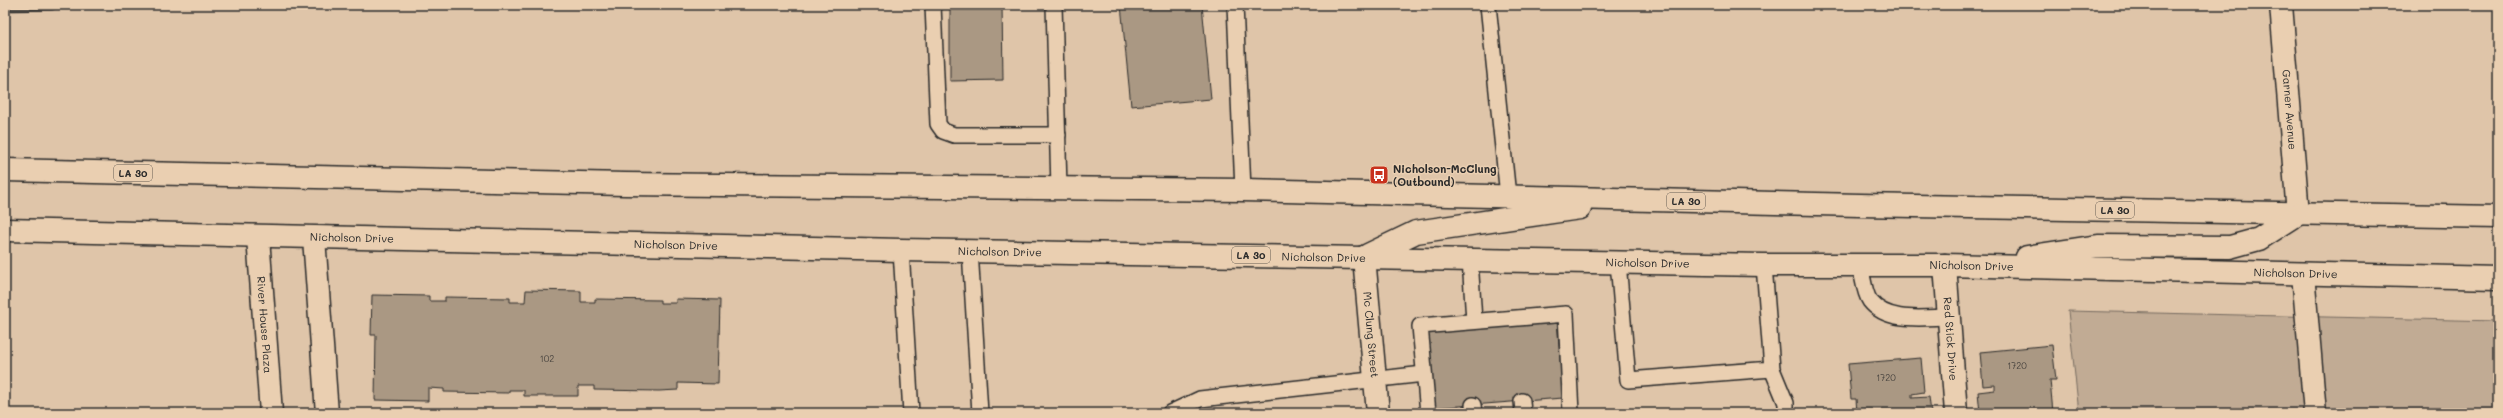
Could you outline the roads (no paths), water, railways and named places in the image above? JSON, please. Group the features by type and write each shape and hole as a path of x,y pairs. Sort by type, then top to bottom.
{"main road":[{"name":"Garner Avenue","path":"2281,5 2298,214"},
{"name":"LA 30","path":"5,170 625,184 1243,190 2298,214 2498,217"},
{"path":"1364,257 1416,232 1641,199"},
{"path":"1973,266 2098,246 2230,247 2259,239 2298,214"},
{"name":"Nicholson Drive","path":"5,230 258,237 901,250 1764,265 1945,265 2498,278"},
{"name":"River House Plaza","path":"258,237 271,413"},
{"path":"314,238 327,413"},
{"name":"Mc Clung Street","path":"1364,257 1378,413"},
{"name":"Red Stick Drive","path":"1945,265 1956,413"},
{"path":"2303,274 2315,413"}],"lane":[{"path":"933,5 938,124 943,131 954,135 1058,135"},
{"path":"1054,5 1059,188"},
{"path":"1235,5 1243,190"},
{"path":"1488,5 1508,196"},
{"path":"901,250 911,413"},
{"path":"970,250 980,413"},
{"path":"1470,259 1470,323"},
{"path":"1618,262 1628,380 1772,369"},
{"path":"1764,265 1772,369 1786,403 1786,413"},
{"path":"1860,266 1870,301 1884,312 1899,317 1949,317"},
{"path":"1428,413 1420,326 1515,321 1566,314 1571,413"},
{"path":"1170,413 1200,399 1424,374"}],"waterway":[{"path":"5,6 52,5"}],"place":[{"name":"Nicholson-McClung (Outbound)","path":"1379,175"}]}
